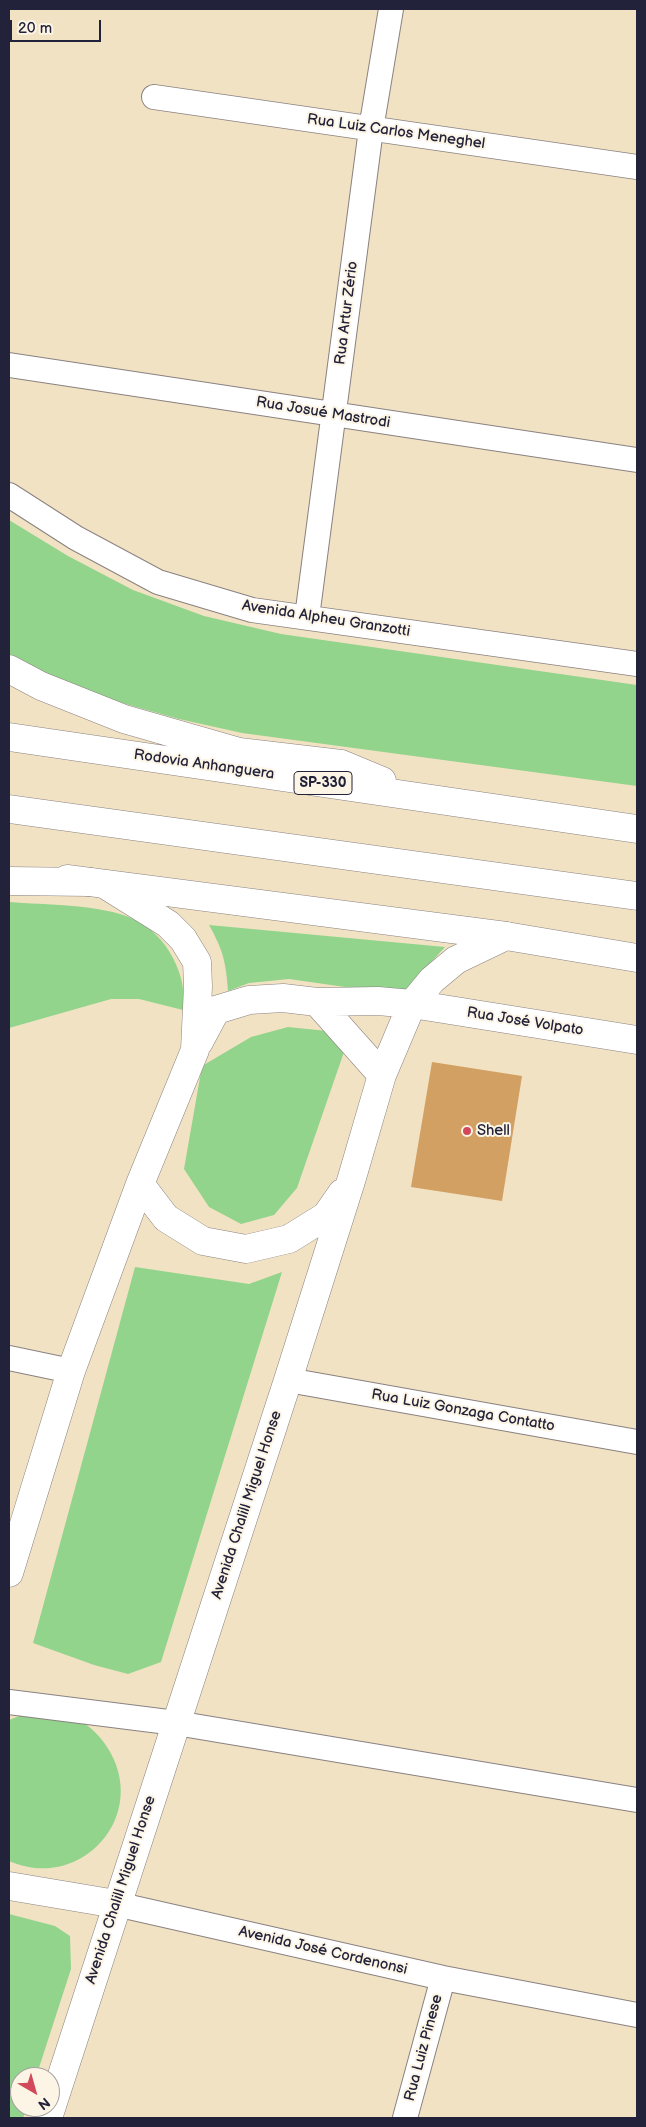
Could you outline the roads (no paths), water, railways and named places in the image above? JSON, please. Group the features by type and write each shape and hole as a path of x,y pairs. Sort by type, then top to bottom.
{"main road":[{"path":"9,669 41,686 124,719 240,752 341,764 423,797"},
{"name":"Rodovia Anhanguera","path":"9,736 637,829"},
{"path":"9,809 637,896"},
{"path":"9,871 506,936 637,958"},
{"path":"9,881 97,883 168,924 183,939 197,962 198,986 195,1050 140,1184 71,1371 9,1573"},
{"name":"Avenida Chalill Miguel Honse","path":"48,2118 116,1904 288,1380 351,1181 382,1075 412,1004 432,980 456,960 506,936"},
{"name":"Rua José Volpato","path":"195,1050 216,1010 249,1000 283,998 317,1002 354,1000 412,1004 637,1040"},
{"path":"317,1002 382,1075"},
{"path":"140,1184 166,1218 188,1232 203,1241 246,1248 289,1240 326,1216 351,1181"},
{"name":"Avenida José Cordenonsi","path":"9,1886 116,1904"}],"street":[{"name":"Rua Artur Zério","path":"307,617 372,129 392,9"},
{"name":"Rua Luiz Carlos Meneghel","path":"154,97 637,167"},
{"name":"Rua Josué Mastrodi","path":"9,365 637,460"},
{"name":"Avenida Alpheu Granzotti","path":"9,495 76,538 158,582 252,610 637,664"},
{"path":"9,1358 71,1371"},
{"name":"Rua Luiz Gonzaga Contatto","path":"288,1380 637,1442"},
{"path":"9,1702 176,1723 637,1800"},
{"name":"Avenida José Cordenonsi","path":"116,1904 443,1978 637,2015"},
{"name":"Rua Luiz Pinese","path":"405,2118 443,1978"}],"place":[{"name":"Shell","path":"467,1131"}]}
